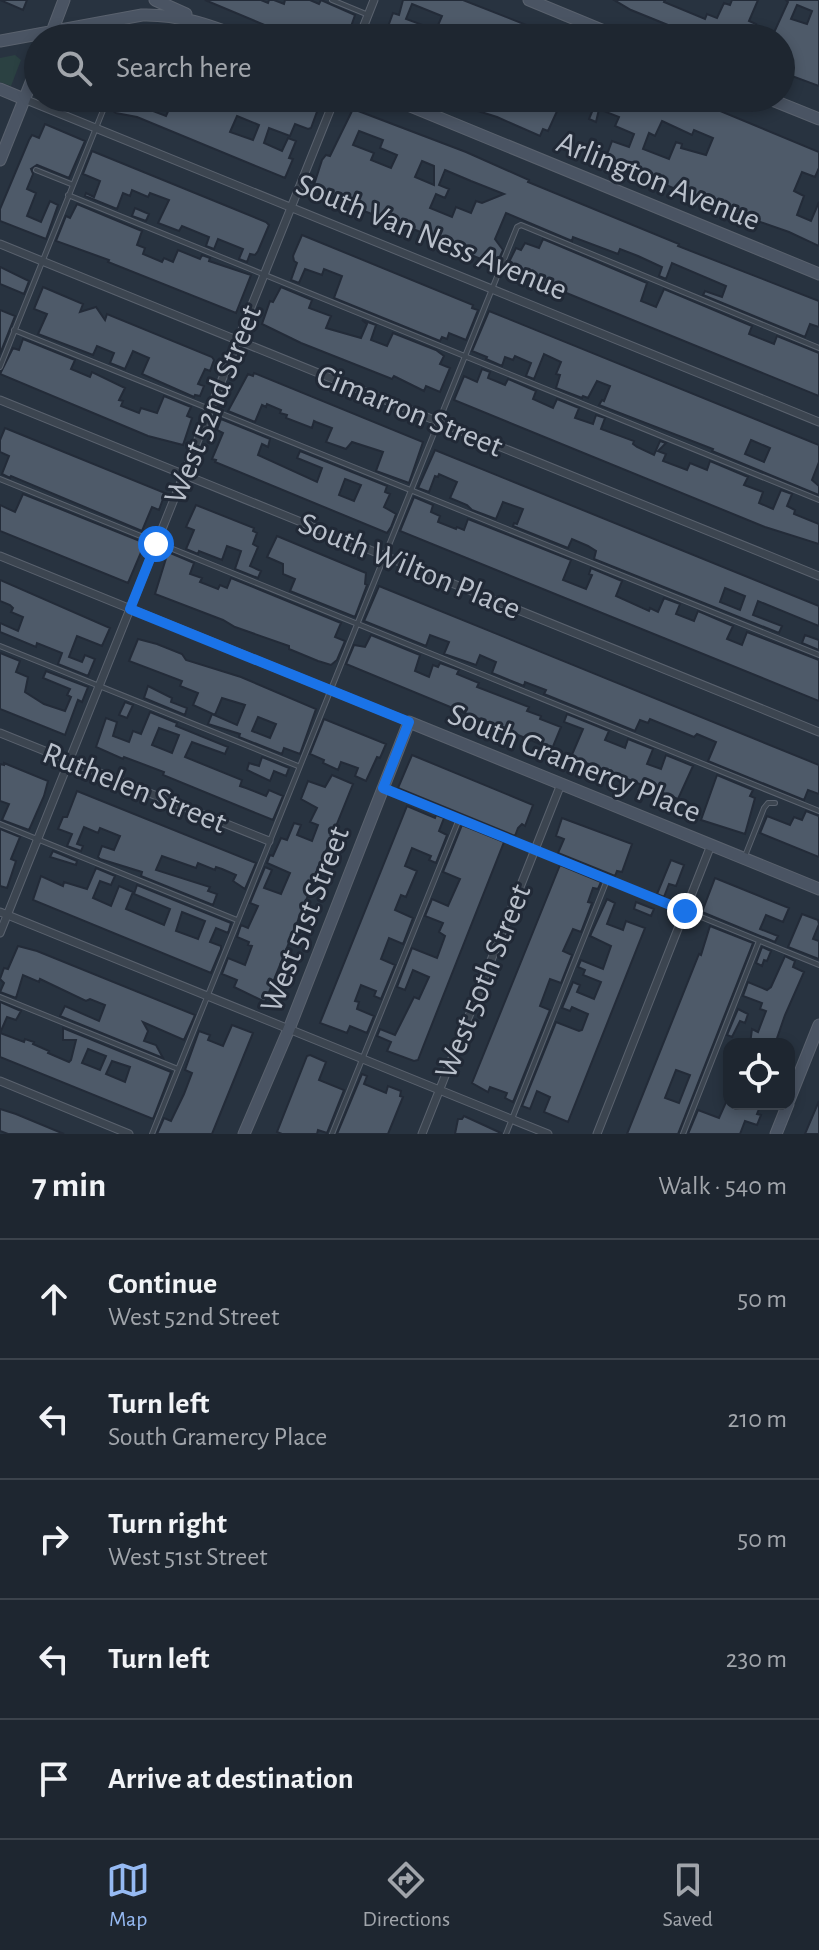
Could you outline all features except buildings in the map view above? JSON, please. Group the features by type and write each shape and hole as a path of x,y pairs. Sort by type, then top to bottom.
{"street":[{"path":"54,24 64,0"},
{"path":"155,0 208,24"},
{"path":"364,24 374,0"},
{"path":"529,0 587,24"},
{"path":"101,24 142,15 201,21"},
{"path":"0,41 24,38"},
{"path":"0,89 24,99 0,160"},
{"path":"795,109 819,119"},
{"name":"South Van Ness Avenue","path":"56,112 819,422"},
{"name":"West 52nd Street","path":"0,933 4,914 38,839 329,112"},
{"name":"Arlington Avenue","path":"425,112 819,274"},
{"name":"Cimarron Street","path":"0,244 819,576"},
{"name":"South Wilton Place","path":"0,400 819,732"},
{"name":"South Gramercy Place","path":"0,556 819,889"},
{"name":"West 51st Street","path":"244,1134 289,1029 409,722"},
{"name":"Ruthelen Street","path":"0,733 269,841"},
{"name":"West 50th Street","path":"422,1134 561,784"},
{"path":"597,1134 711,845"},
{"path":"4,914 548,1134"},
{"path":"795,1085 819,1025"},
{"path":"0,1081 129,1134"},
{"path":"776,1134 785,1110"}],"lane":[{"path":"332,0 368,15"},
{"path":"0,367 102,112"},
{"path":"36,170 72,184"},
{"path":"68,195 819,500"},
{"path":"152,1134 517,227 521,225 819,348"},
{"path":"14,330 819,655"},
{"path":"0,479 819,811"},
{"path":"0,646 299,767"},
{"path":"383,788 819,965"},
{"path":"744,858 764,808 768,803 775,803"},
{"path":"332,1134 459,819"},
{"path":"0,824 237,920"},
{"path":"506,1134 607,880"},
{"path":"683,1134 759,941"},
{"path":"0,997 178,1069"}],"green space":[{"path":"15,55 21,60 11,86 0,82 0,58"}],"route":[{"path":"156,544 130,609 409,722 383,788 685,911"}]}
